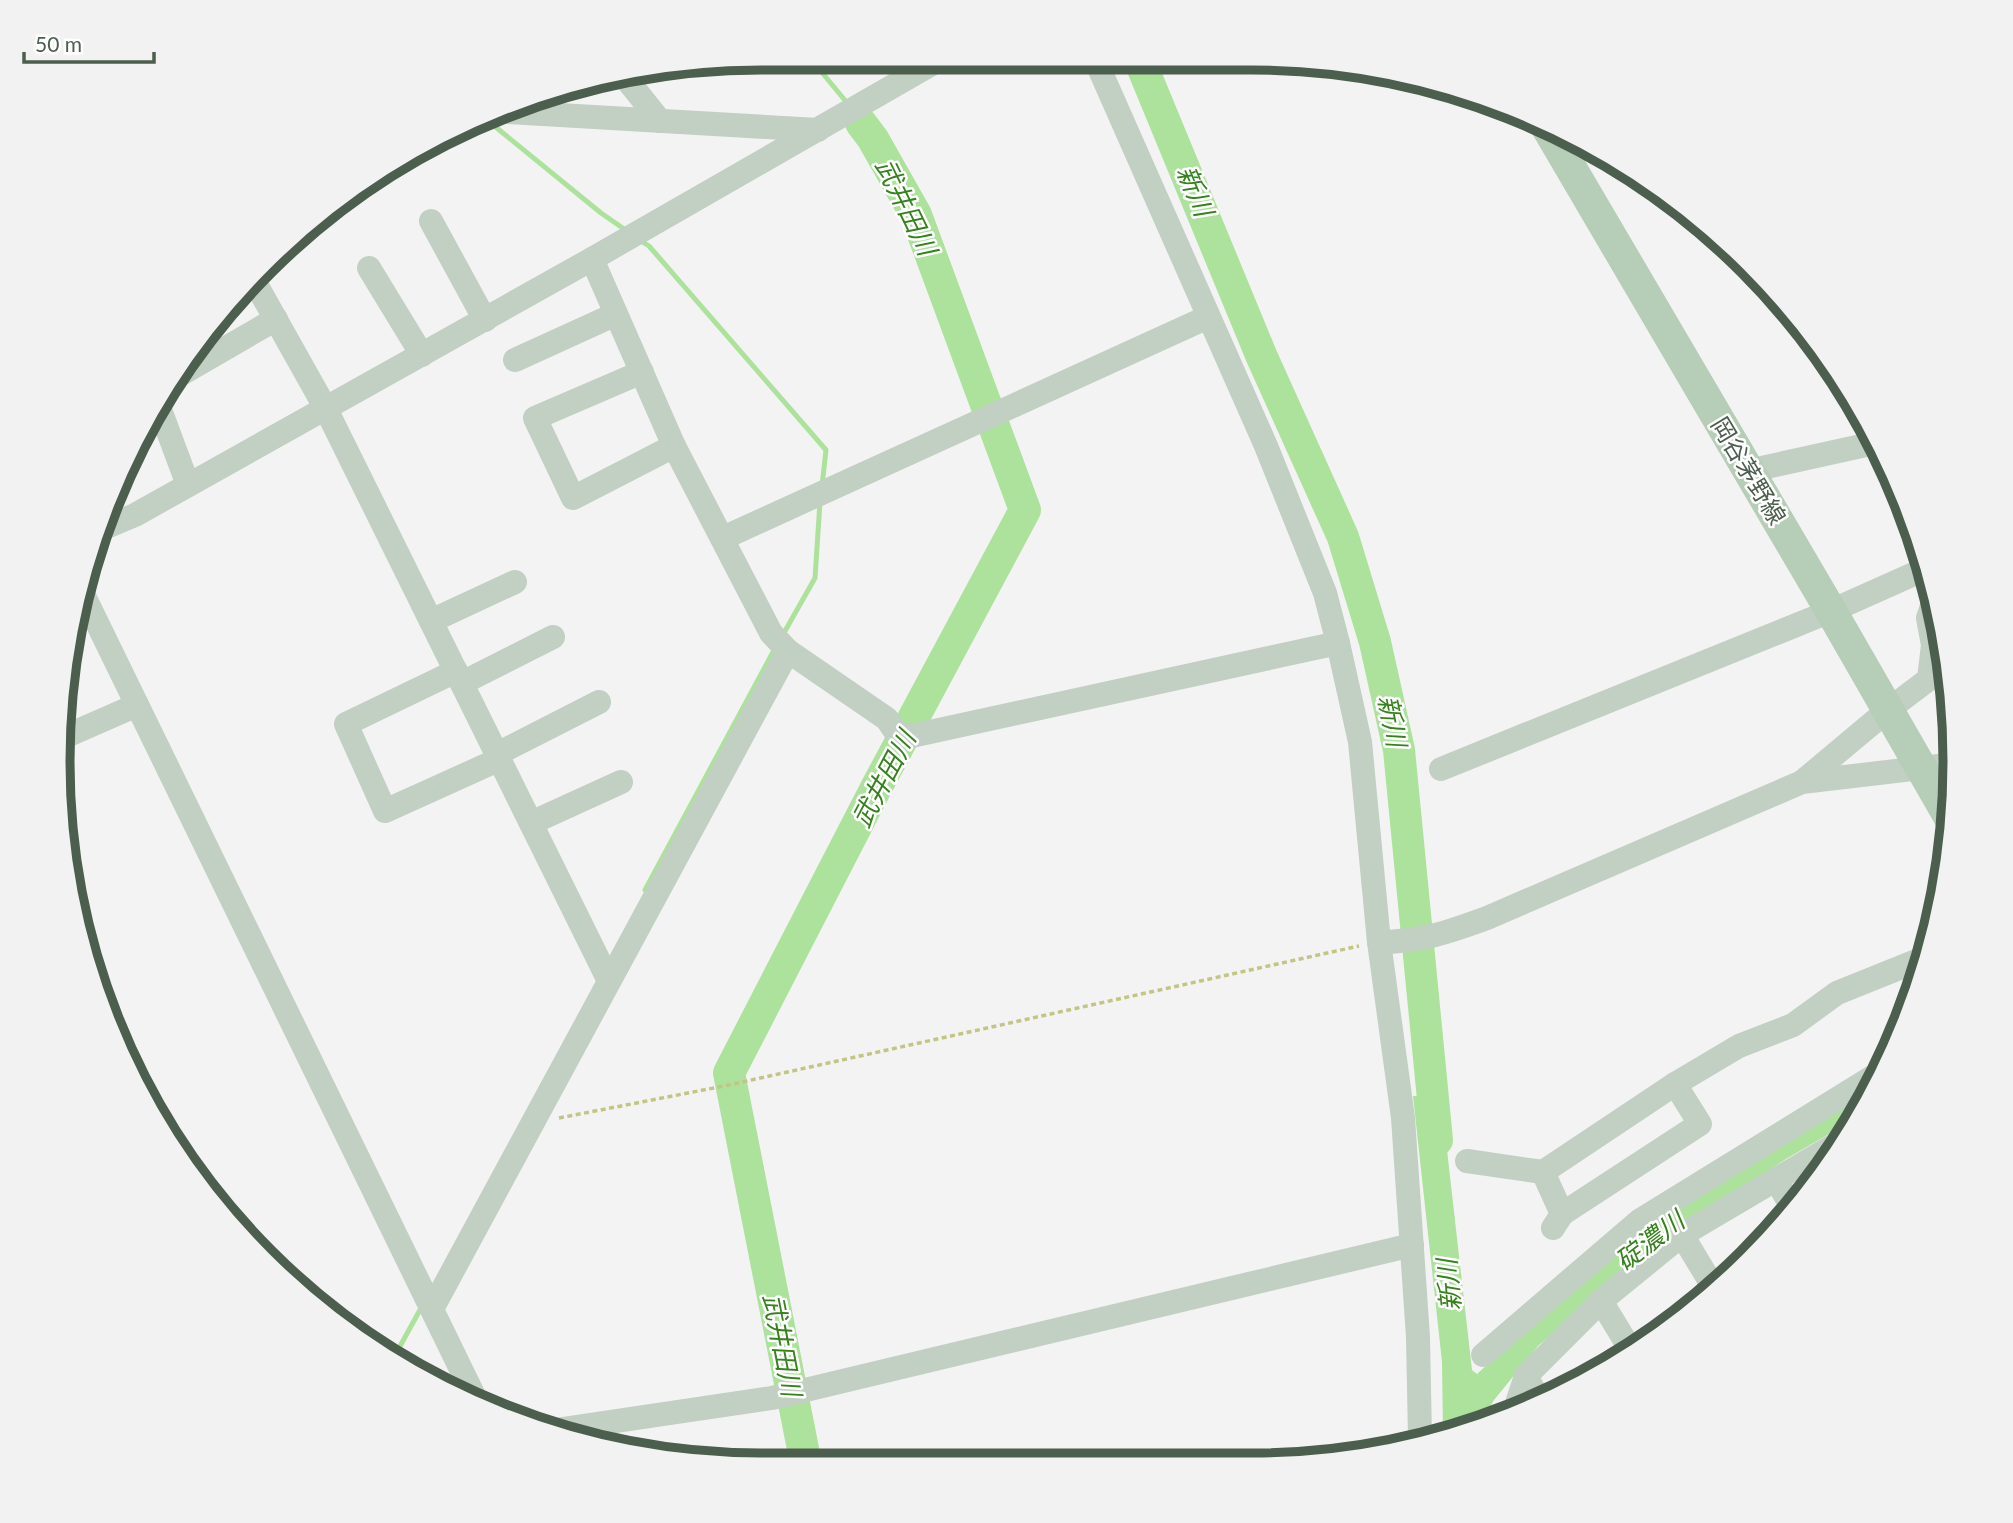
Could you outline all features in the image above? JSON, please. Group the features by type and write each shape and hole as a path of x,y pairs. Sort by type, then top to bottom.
{"main road":[{"name":"岡谷茅野線","path":"1554,140 1942,804"}],"street":[{"path":"113,524 135,515 485,320 922,70"},
{"path":"1100,70 1266,446 1325,593 1338,643 1360,742 1390,942 1418,1338 1420,1432"},
{"path":"629,83 660,121"},
{"path":"523,113 819,130"},
{"path":"431,220 485,320"},
{"path":"592,259 674,446 771,633 788,650 887,719 901,734 1338,643"},
{"path":"369,268 422,355"},
{"path":"259,288 326,409 609,981"},
{"path":"515,360 616,314"},
{"path":"723,538 1208,317"},
{"path":"195,366 276,319"},
{"path":"642,372 535,418 573,498 674,446"},
{"path":"163,417 188,485"},
{"path":"1748,471 1866,445"},
{"path":"1441,769 1831,611 1916,573"},
{"path":"431,621 515,582"},
{"path":"88,605 470,1388"},
{"path":"1929,622 1932,640"},
{"path":"553,637 346,724 385,811 498,757 599,702"},
{"path":"1390,942 1432,937 1487,918 1802,782 1929,679 1933,645"},
{"path":"432,1309 788,650"},
{"path":"71,734 137,705"},
{"path":"1802,782 1943,766"},
{"path":"531,823 621,782"},
{"path":"1467,1161 1543,1172 1675,1084 1739,1046 1793,1025 1837,993 1912,963"},
{"path":"1483,1355 1639,1221 1863,1083"},
{"path":"1543,1172 1557,1221 1700,1124 1675,1084"},
{"path":"1518,1399 1526,1376 1601,1301 1682,1235 1821,1153"},
{"path":"1776,1180 1787,1198"},
{"path":"1682,1235 1709,1279"},
{"path":"576,1427 783,1395 1412,1245"},
{"path":"1601,1301 1626,1342"},
{"path":"1526,1376 1535,1392"}],"path":[{"path":"533,1123 739,1083 1390,942"}],"water":[{"name":"碇濃川","path":"1857,1095 1836,1130 1786,1159 1693,1221 1538,1346 1487,1411 1443,1425 1442,1362 1413,1096 1441,1097 1472,1370 1477,1374 1553,1304 1672,1209"}],"waterway":[{"path":"820,70 848,104"},
{"name":"新川","path":"1144,70 1261,355 1343,537 1375,642 1399,750 1437,1140"},
{"name":"武井田川","path":"804,1453 729,1073 876,788 1025,510 916,215 861,123"},
{"path":"493,125 627,231"},
{"path":"641,241 649,246 826,450 822,486"},
{"path":"785,631 815,578 820,502"},
{"path":"645,890 773,652"},
{"path":"398,1349 421,1308"}]}
